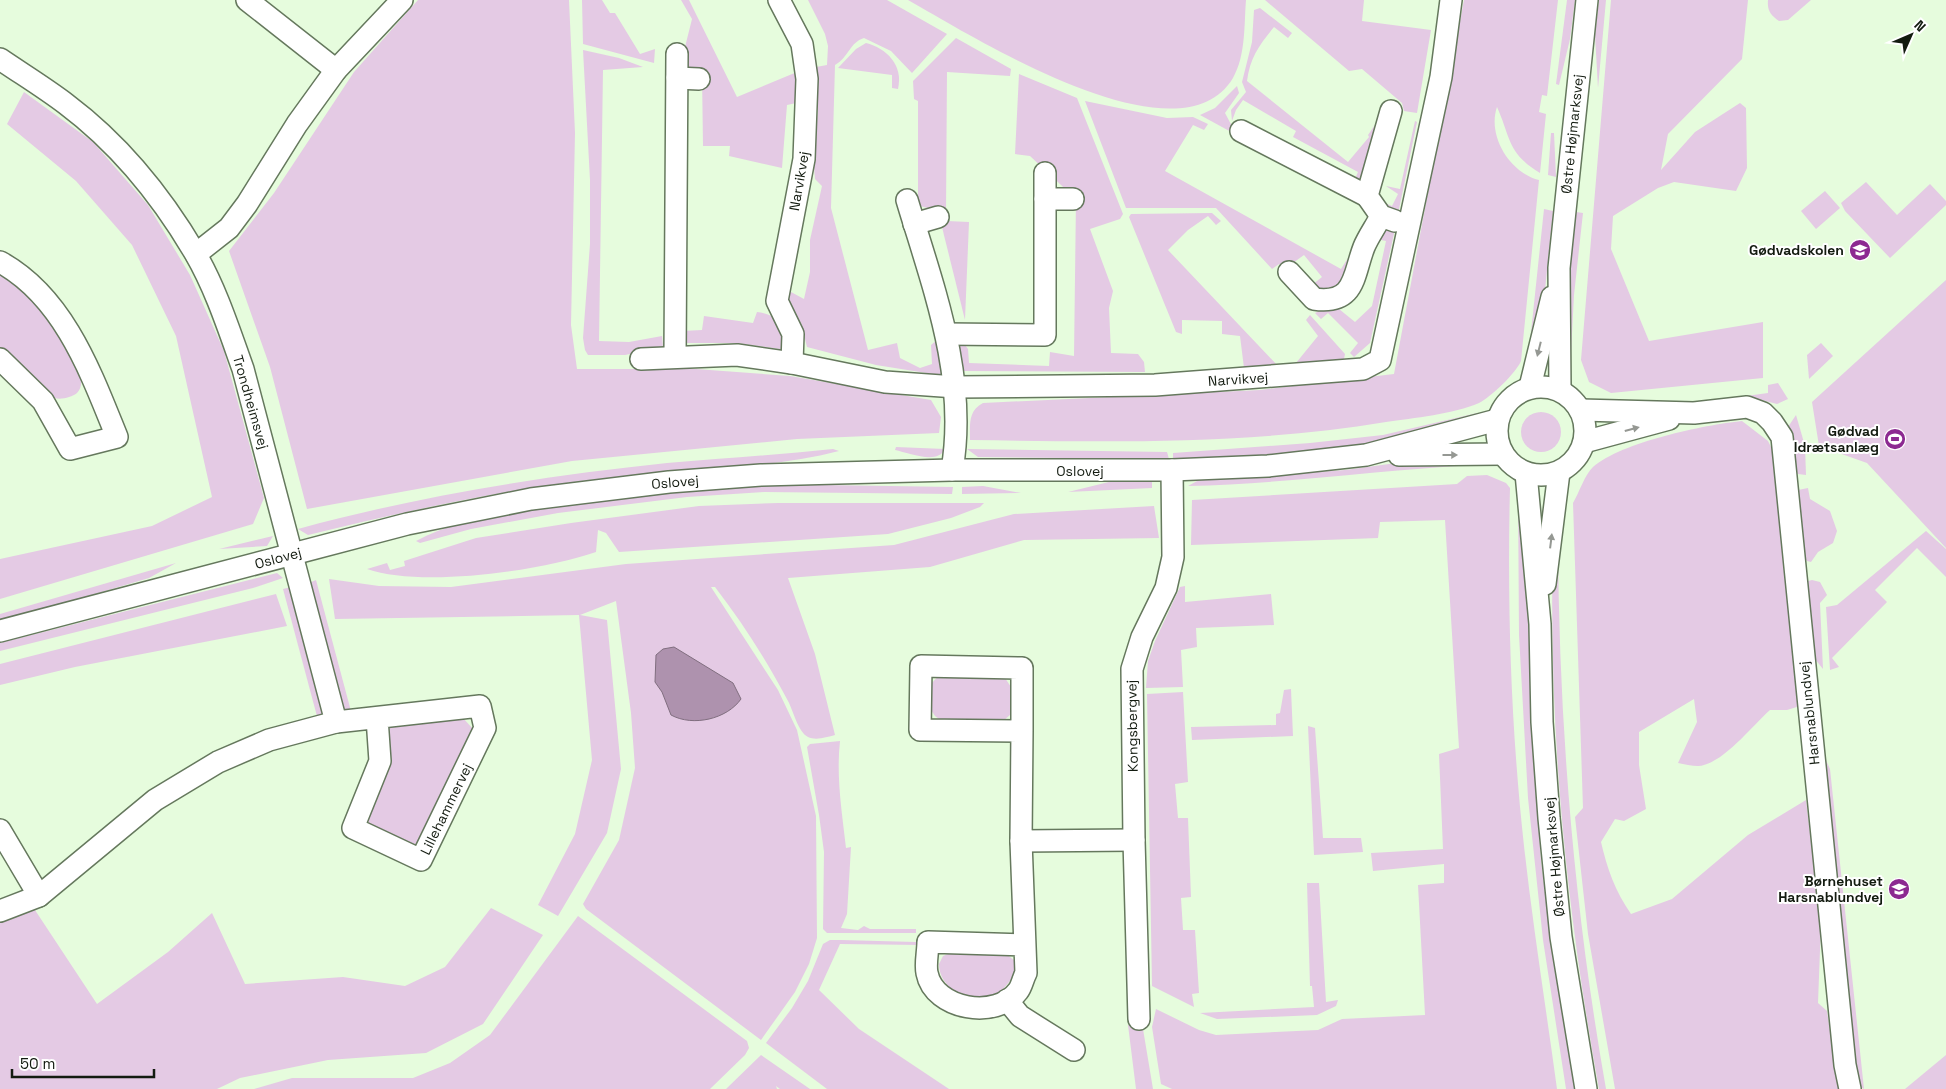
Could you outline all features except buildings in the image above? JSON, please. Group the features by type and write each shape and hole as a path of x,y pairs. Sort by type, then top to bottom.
{"street":[{"path":"247,0 336,70"},
{"path":"196,254 229,228 247,204 297,124 336,70 402,0"},
{"name":"Narvikvej","path":"779,0 802,44 807,79 804,159 777,301 793,334 792,363"},
{"name":"Narvikvej","path":"641,359 738,355 792,363 885,382 956,387 1155,385 1363,370 1380,360 1442,77 1451,0"},
{"name":"Østre Højmarksvej","path":"1560,390 1559,268 1586,0"},
{"path":"675,357 677,54"},
{"name":"Trondheimsvej","path":"0,59 67,104 119,151 158,198 196,254 224,314 243,369 285,528 290,554"},
{"path":"676,78 699,79"},
{"path":"1367,196 1391,111"},
{"path":"1241,131 1367,196 1381,216 1409,225"},
{"path":"946,334 1045,335 1045,173"},
{"path":"1045,198 1073,199"},
{"path":"907,200 946,334 956,387 957,444 952,470"},
{"path":"1289,272 1314,299 1327,301 1344,292 1354,282 1364,247 1381,216"},
{"path":"914,224 938,218"},
{"path":"0,262 17,271 48,302 86,361 117,437 70,449 43,401 0,359"},
{"name":"Østre Højmarksvej","path":"1530,387 1559,268"},
{"path":"1545,386 1560,390 1572,398 1581,410 1586,426 1584,442 1579,454 1570,465 1559,472 1542,476 1526,473 1513,466 1503,454 1497,438 1497,420 1504,406 1515,394 1530,387 1545,386"},
{"name":"Harsnablundvej","path":"1581,410 1694,413 1747,407 1763,413 1782,437 1845,1065 1850,1089"},
{"name":"Harsnablundvej","path":"1584,442 1694,413"},
{"name":"Oslovej","path":"1366,455 1497,420"},
{"name":"Oslovej","path":"0,631 406,524 531,499 601,490 761,475 952,470 1172,470 1268,466 1366,455 1503,454"},
{"name":"Kongsbergvej","path":"1139,1019 1132,670 1142,637 1166,588 1173,557 1172,470"},
{"name":"Østre Højmarksvej","path":"1540,624 1559,472"},
{"name":"Østre Højmarksvej","path":"1526,473 1540,624 1542,722 1550,818 1562,936 1586,1089"},
{"path":"290,554 336,722"},
{"path":"1022,731 920,730 921,666 1022,668 1022,731 1021,841 1026,973 1018,991 1007,1000 992,1006 971,1008 952,1004 935,990 927,973 928,942 1024,945"},
{"name":"Lillehammervej","path":"0,911 39,896 155,800 218,762 269,740 336,722 480,706 485,728 421,860 353,828 380,761 377,718"},
{"path":"0,830 39,896"},
{"path":"1021,841 1134,840"},
{"path":"1007,1000 1020,1016 1074,1050"}],"shaded area":[{"path":"418,0 569,0 575,133 571,325 577,369 696,369 790,376 931,400 941,417 939,433 797,439 572,461 307,509 270,367 229,251 274,193 354,72"},
{"path":"582,0 602,0 610,13 615,13 640,54 655,49 654,63 583,44"},
{"path":"681,0 689,0 737,97 797,72 801,102 787,105 782,168 729,156 730,146 703,146 702,74 691,70 682,59 692,19"},
{"path":"808,0 887,0 947,34 912,73 891,51 864,38 855,43 835,65 831,208 868,350 897,343 900,358 920,368 932,364 931,345 937,340 945,376 876,365 807,347 801,323 788,312 787,295 791,292 804,299 810,272 810,240 822,186 815,179 814,167 818,108 816,67 827,65 828,46 825,34"},
{"path":"908,0 1246,0 1242,50 1233,78 1206,102 1168,109 1123,102 1073,86 1023,63"},
{"path":"1265,0 1364,0 1362,21 1431,30 1417,113 1404,111 1402,103 1362,69 1349,71"},
{"path":"1464,0 1558,0 1547,96 1542,95 1539,112 1546,114 1540,173 1521,159 1516,152 1497,107 1495,118 1495,130 1503,152 1519,170 1539,180 1521,361 1509,378 1496,390 1479,403 1446,413 1282,435 1126,441 970,440 972,414 983,403 1260,390 1394,374"},
{"path":"1567,0 1575,0 1570,39 1559,85 1556,84"},
{"path":"1599,0 1606,0 1598,88 1595,35"},
{"path":"1611,0 1748,0 1742,59 1668,134 1661,170 1695,132 1740,103 1746,108 1747,168 1736,191 1674,182 1658,188 1613,216 1611,249 1649,341 1763,322 1763,378 1611,393 1589,382 1581,360"},
{"path":"1768,0 1811,0 1788,20 1779,21 1770,12"},
{"path":"1260,8 1292,33 1288,38 1274,27 1256,52 1250,65 1247,81 1348,162 1369,137 1368,135 1381,116 1364,179 1355,179 1358,172 1293,137 1296,131 1243,100 1236,110 1232,121 1231,110 1246,92 1242,82 1252,42 1254,10"},
{"path":"956,38 1011,69 1010,76 947,72 946,213 920,206 918,200 918,101 914,99 913,81"},
{"path":"866,43 880,49 892,59 898,72 898,89 892,88 892,75 838,68 856,49"},
{"path":"583,50 619,58 643,67 603,70 599,341 629,342 662,336 663,347 625,355 588,355 583,338 590,244 590,180"},
{"path":"1019,74 1077,98 1123,214 1120,219 1090,229 1113,291 1109,308 1111,353 1138,354 1144,362 1145,372 961,371 957,346 961,344 965,345 968,349 969,363 1049,366 1050,352 1074,356 1076,199 1030,156 1015,154"},
{"path":"1237,86 1239,93 1225,113 1234,130 1233,133 1200,115 1215,108"},
{"path":"24,92 93,142 148,205 190,275 224,351 264,498 253,524 0,599 0,559 152,526 212,497 176,336 132,245 76,181 7,124"},
{"path":"1085,101 1167,118 1193,117 1208,124 1204,130 1193,125 1165,171 1341,269 1353,250 1343,284 1324,295 1312,285 1322,277 1304,255 1286,268 1279,264 1272,269 1216,208 1126,208"},
{"path":"1415,121 1417,122 1398,214 1392,212 1380,201 1392,206 1398,194 1386,186 1400,189"},
{"path":"1551,133 1554,133 1556,177 1548,175"},
{"path":"1866,182 1897,215 1930,184 1946,201 1946,205 1890,258 1845,211 1841,203"},
{"path":"1825,191 1840,208 1816,229 1801,211"},
{"path":"1544,209 1553,211 1543,310 1527,370"},
{"path":"1576,212 1583,213 1574,295 1570,372 1569,277"},
{"path":"1212,213 1221,221 1216,225 1208,216 1188,230 1168,250 1277,365 1244,368 1240,336 1222,334 1222,321 1182,320 1182,334 1176,332 1129,217 1131,214"},
{"path":"947,221 969,222 965,320 941,223"},
{"path":"1386,228 1395,229 1370,343 1354,357 1350,353 1358,343 1328,313 1321,319 1315,313 1330,306 1339,309 1355,322 1372,306 1386,241 1376,239"},
{"path":"0,267 39,307 55,327 68,348 78,366 81,382 77,393 60,399 48,395 0,351"},
{"name":"Gødvad Idrætsanlæg","path":"1946,280 1946,548 1867,463 1819,446 1812,402"},
{"path":"757,312 771,316 776,320 787,350 737,343 686,343 682,331 702,330 704,316 753,323"},
{"path":"1310,315 1345,354 1344,359 1296,363 1318,336 1306,320"},
{"path":"1821,343 1833,356 1809,379 1807,355"},
{"path":"1778,383 1788,399 1777,404 1746,396 1768,393 1768,385"},
{"path":"1545,412 1552,415 1558,421 1561,432 1560,440 1552,449 1545,452 1537,452 1530,449 1522,440 1521,428 1524,421 1533,413"},
{"path":"1477,413 1479,418 1391,442 1299,453 1173,460 1173,453 1310,443 1383,435"},
{"path":"1796,415 1805,446 1806,475 1798,474 1793,468 1788,427"},
{"path":"1742,421 1768,441 1775,455 1800,706 1787,710 1770,710 1727,752 1707,764 1698,766 1678,763 1697,722 1694,699 1639,732 1639,765 1646,809 1624,821 1615,819 1601,842 1612,879 1620,897 1631,914 1672,899 1748,835 1806,800 1821,924 1818,1003 1827,1011 1839,1089 1615,1089 1588,934 1575,817 1583,808 1573,503 1590,470 1606,458 1664,436 1707,426"},
{"path":"896,447 945,449 936,456 923,457 895,450"},
{"path":"833,449 839,451 753,466 635,475 531,488 419,509 308,535 298,529 435,497 527,481 667,463"},
{"path":"967,449 1167,452 1169,459 978,457"},
{"path":"1426,459 1475,465 1260,483 1188,486 1199,480 1345,470"},
{"path":"1487,475 1506,483 1510,488 1510,622 1516,757 1535,937 1557,1089 1172,1089 1161,1084 1152,1027 1156,1009 1199,1030 1216,1035 1318,1030 1342,1019 1425,1015 1418,885 1444,883 1444,864 1373,871 1371,853 1443,849 1439,754 1459,748 1445,520 1380,522 1378,538 1191,545 1192,500 1457,484 1467,476"},
{"path":"1113,481 1152,481 1152,488 1068,492"},
{"path":"762,484 953,487 952,494 764,492 687,497 558,513 471,529 420,543 416,541 429,534 457,525 530,510 646,494"},
{"path":"983,486 1021,493 962,494 962,487"},
{"path":"1808,488 1810,499 1830,511 1837,531 1833,543 1818,552 1811,562 1807,561 1802,554 1796,496 1798,490"},
{"path":"1518,491 1528,585 1531,723 1541,861 1554,964 1575,1089 1566,1089 1543,940 1528,798 1519,635"},
{"path":"778,503 984,503 980,507 951,518 888,534 619,552 606,533 598,530 596,552 573,559 514,571 449,577 418,577 390,575 367,569 387,563 390,570 405,566 404,561 476,538 699,506"},
{"path":"1154,506 1159,538 1024,540 930,567 788,578 815,654 835,735 821,738 814,739 808,737 801,731 788,701 754,642 715,587 711,587 778,690 797,730 816,816 817,938 809,964 795,992 761,1040 586,909 583,904 619,840 635,768 631,713 616,601 580,615 607,620 621,769 607,833 558,916 538,905 575,834 592,760 579,615 335,619 329,579 379,586 451,587 626,564 894,545 1014,514"},
{"path":"1926,531 1946,549 1946,577 1917,548 1875,590 1887,602 1832,658 1839,667 1830,670 1826,607 1837,605"},
{"path":"273,536 267,546 219,549"},
{"path":"1553,542 1558,542 1561,680 1570,817 1585,953 1606,1089 1599,1089 1587,1021 1577,953 1562,817 1553,680"},
{"path":"176,563 149,578 0,622 0,614"},
{"path":"277,573 283,578 253,588 0,651 0,643"},
{"path":"316,580 352,715 343,709 309,583"},
{"path":"1812,580 1820,582 1827,595 1820,603 1823,669 1811,654 1805,582"},
{"path":"1185,586 1185,602 1271,594 1274,625 1196,628 1197,647 1181,650 1183,687 1146,688 1148,661 1155,641 1180,587"},
{"path":"291,587 324,712 318,720 283,589"},
{"path":"276,594 287,626 75,667 0,685 0,664"},
{"path":"674,647 733,683 741,699 735,706 727,712 709,719 689,720 671,715 662,692 655,682 656,655 663,649"},
{"path":"941,673 1005,678 1013,690 1011,714 1002,722 943,722 931,710 929,690 931,684"},
{"path":"1291,689 1293,736 1192,740 1191,727 1276,725 1276,714 1280,713 1284,690"},
{"path":"1183,692 1188,782 1175,784 1178,818 1188,818 1191,897 1181,898 1183,930 1195,930 1199,993 1192,994 1194,1007 1152,986 1147,694"},
{"path":"461,716 475,731 423,839 416,845 409,845 370,826 367,818 386,731 391,724"},
{"path":"1818,725 1822,727 1825,758 1830,769 1864,1089 1859,1086 1856,1078"},
{"path":"1308,726 1315,728 1323,838 1361,838 1363,852 1314,855"},
{"path":"840,741 839,781 841,808 846,848 851,847 847,914 841,928 858,930 864,926 870,929 916,929 916,933 827,933 823,929 824,852 807,747 810,744"},
{"path":"1307,883 1319,883 1326,1002 1338,1000 1336,1006 1317,1015 1217,1019 1200,1013 1314,1007 1312,986 1310,986"},
{"path":"33,907 97,1004 168,952 212,913 245,984 343,977 405,986 445,967 491,908 543,935 483,1024 426,1053 328,1060 240,1078 217,1089 0,1089 0,920"},
{"path":"578,916 747,1041 749,1048 745,1055 710,1089 254,1089 292,1078 413,1078 450,1063 490,1035"},
{"path":"830,940 916,942 921,945 840,944 819,990 859,1029 949,1089 827,1089 766,1043 792,1008 808,981 823,944"},
{"path":"953,952 1005,953 1015,961 1016,972 1004,988 995,995 986,998 967,997 951,988 940,973 939,964 943,956"},
{"path":"1142,1023 1153,1089 1136,1089 1128,1025"},
{"path":"761,1055 810,1089 780,1089 776,1086 777,1089 726,1089"},
{"path":"1946,1055 1946,1089 1905,1089"}],"place":[{"name":"Gødvadskolen","path":"1860,250"},
{"name":"Gødvad Idrætsanlæg","path":"1895,439"},
{"name":"Børnehuset Harsnablundvej","path":"1899,889"}]}
